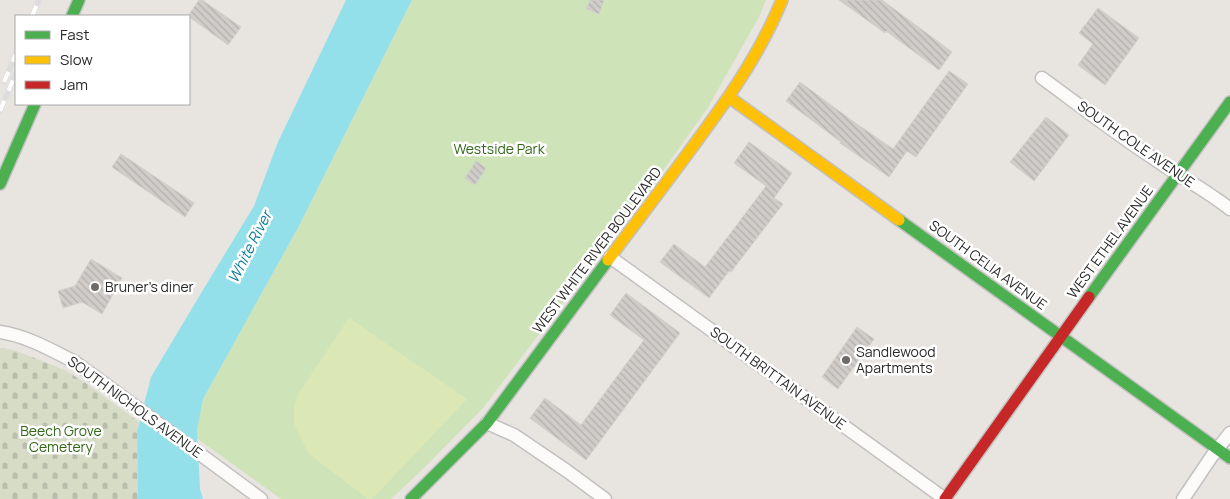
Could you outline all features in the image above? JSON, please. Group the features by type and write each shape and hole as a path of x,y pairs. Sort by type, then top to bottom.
{"street":[{"path":"72,15 79,0"},
{"name":"WEST WHITE RIVER BOULEVARD","path":"411,499 486,423 682,162 729,97 763,42 782,0"},
{"name":"SOUTH COLE AVENUE","path":"1042,78 1130,143 1230,209"},
{"name":"SOUTH CELIA AVENUE","path":"729,97 1230,458"},
{"name":"WEST ETHEL AVENUE","path":"945,499 1230,102"},
{"path":"0,184 35,105"},
{"name":"SOUTH BRITTAIN AVENUE","path":"610,257 945,499"},
{"name":"SOUTH NICHOLS AVENUE","path":"0,332 45,346 75,362 258,497"},
{"path":"486,423 514,435 568,471 605,499"},
{"path":"1182,499 1230,433"}],"green space":[{"name":"Westside Park","path":"412,0 766,0 759,17 707,109 657,179 483,408 391,499 281,499 195,437 203,399 299,226"},
{"path":"349,318 467,399 372,499 368,499 309,454 294,424 294,409 297,396"},
{"name":"Beech Grove Cemetery","path":"0,348 14,350 65,370 139,422 137,432 138,499 0,499"}],"water":[{"name":"White River","path":"346,0 412,0 299,226 203,399 197,430 200,489 203,499 138,499 137,432 151,377 254,206 278,142"}],"building":[{"path":"199,0 202,0 241,27 228,45 189,15"},
{"path":"590,0 604,0 599,14 586,9"},
{"path":"839,0 882,0 952,52 939,70 886,31 885,33"},
{"path":"1098,8 1139,38 1105,85 1078,65 1093,44 1079,33"},
{"path":"949,71 968,84 916,157 907,151 889,177 840,143 786,101 800,82 893,149"},
{"path":"1046,117 1069,135 1034,181 1010,162"},
{"path":"749,142 792,173 774,198 783,204 709,298 660,262 674,244 705,267 766,186 734,163"},
{"path":"121,154 194,203 185,217 112,167"},
{"path":"476,161 486,168 475,185 465,178"},
{"name":"Bruner's diner","path":"91,259 122,278 102,314 82,302 63,308 58,291 75,286"},
{"path":"626,293 680,333 586,460 530,418 545,398 581,425 644,340 610,315"},
{"name":"Sandlewood Apartments","path":"857,327 874,339 838,389 822,377"}],"railway":[{"path":"32,15 39,0"},
{"path":"4,82 15,56"},
{"path":"0,111 15,75"}],"traffic: fast":[{"path":"72,15 79,0"},
{"path":"1089,297 1230,102"},
{"path":"0,184 35,105"},
{"path":"899,220 1230,458"},
{"path":"411,499 487,423 608,260"}],"traffic: slow":[{"path":"608,260 736,86 756,53 782,0"},
{"path":"729,97 899,220"}],"traffic: jam":[{"path":"945,499 1089,297"}],"place":[{"name":"Bruner's diner","path":"95,287"},
{"name":"Sandlewood Apartments","path":"846,360"}]}
